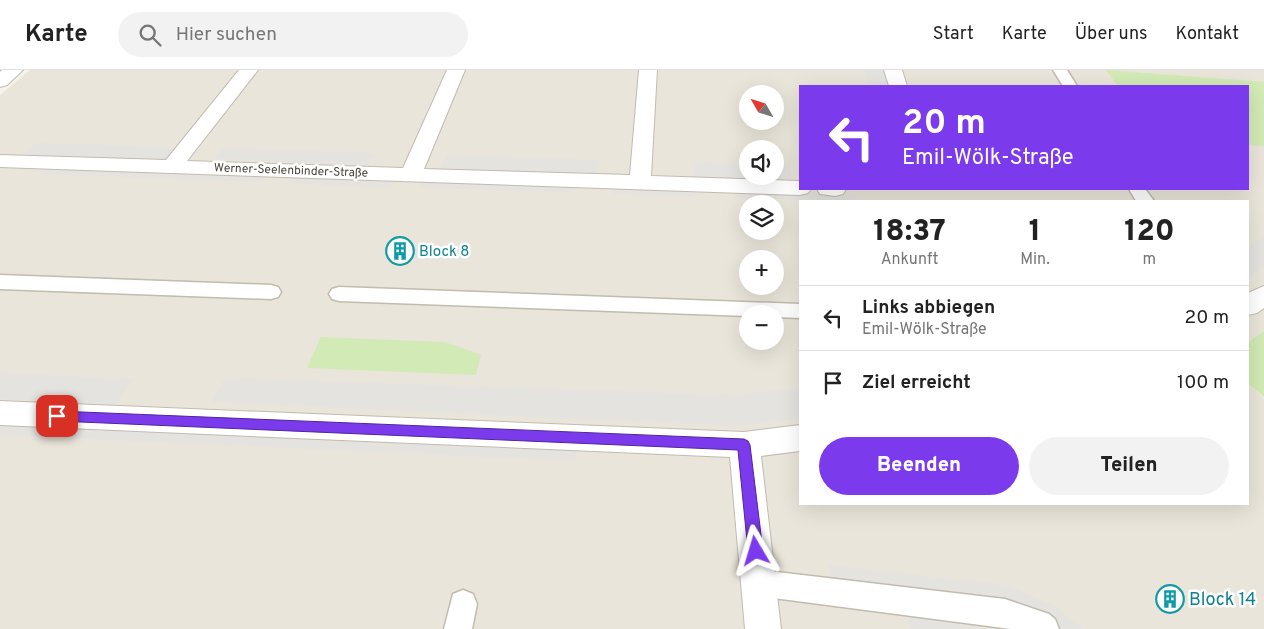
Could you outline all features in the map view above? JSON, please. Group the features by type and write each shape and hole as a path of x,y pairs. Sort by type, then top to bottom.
{"street":[{"path":"0,81 14,70"},
{"path":"172,166 249,70"},
{"path":"411,174 456,70"},
{"path":"640,183 648,70"},
{"path":"893,70 898,85"},
{"name":"Werner-Seelenbinder-Straße","path":"0,161 799,188"},
{"path":"1249,305 1264,295"},
{"path":"0,413 744,445 799,438"},
{"path":"744,445 763,629"}],"lane":[{"path":"1060,70 1069,85"},
{"path":"0,282 271,292"},
{"path":"339,294 799,311"},
{"path":"759,583 1005,613 1039,624 1045,629"}],"shaded area":[{"path":"30,70 1264,70 1264,331 1249,341 1249,200 799,200 799,505 1249,505 1249,385 1264,398 1264,629 0,629 0,95"},
{"path":"864,70 884,70 890,85 869,85"},
{"path":"35,143 181,147 171,160 22,156"},
{"path":"223,148 374,153 368,165 214,159"},
{"path":"447,155 599,160 597,174 441,168"},
{"path":"694,162 739,164 739,179 694,178"},
{"path":"784,165 790,165 793,180 784,180"},
{"path":"49,168 264,176 260,182 43,174"},
{"path":"292,177 394,181 391,188 288,183"},
{"path":"423,181 575,187 573,193 420,187"},
{"path":"613,187 695,191 695,197 613,194"},
{"path":"733,191 856,195 857,200 784,199 784,195 739,195 739,198 734,198"},
{"path":"1264,236 1264,267 1249,277 1249,245"},
{"path":"0,373 133,379 117,404 0,399"},
{"path":"225,378 734,395 799,388 799,419 737,426 211,402"},
{"path":"0,421 577,448 575,461 0,435"},
{"path":"829,565 1006,585 1051,604 1085,629 1061,629 1042,615 1008,600 830,580"},
{"path":"908,617 984,629 910,629"}],"green space":[{"path":"1106,70 1264,82 1264,146 1249,145 1249,85 1117,85"},
{"path":"1264,331 1264,397 1249,385 1249,341"},
{"path":"321,337 445,342 481,355 476,375 307,368"}],"place":[{"name":"Block 8","path":"400,251"},
{"name":"Block 14","path":"1170,599"}],"route":[{"path":"57,416 744,445 756,551"}]}
